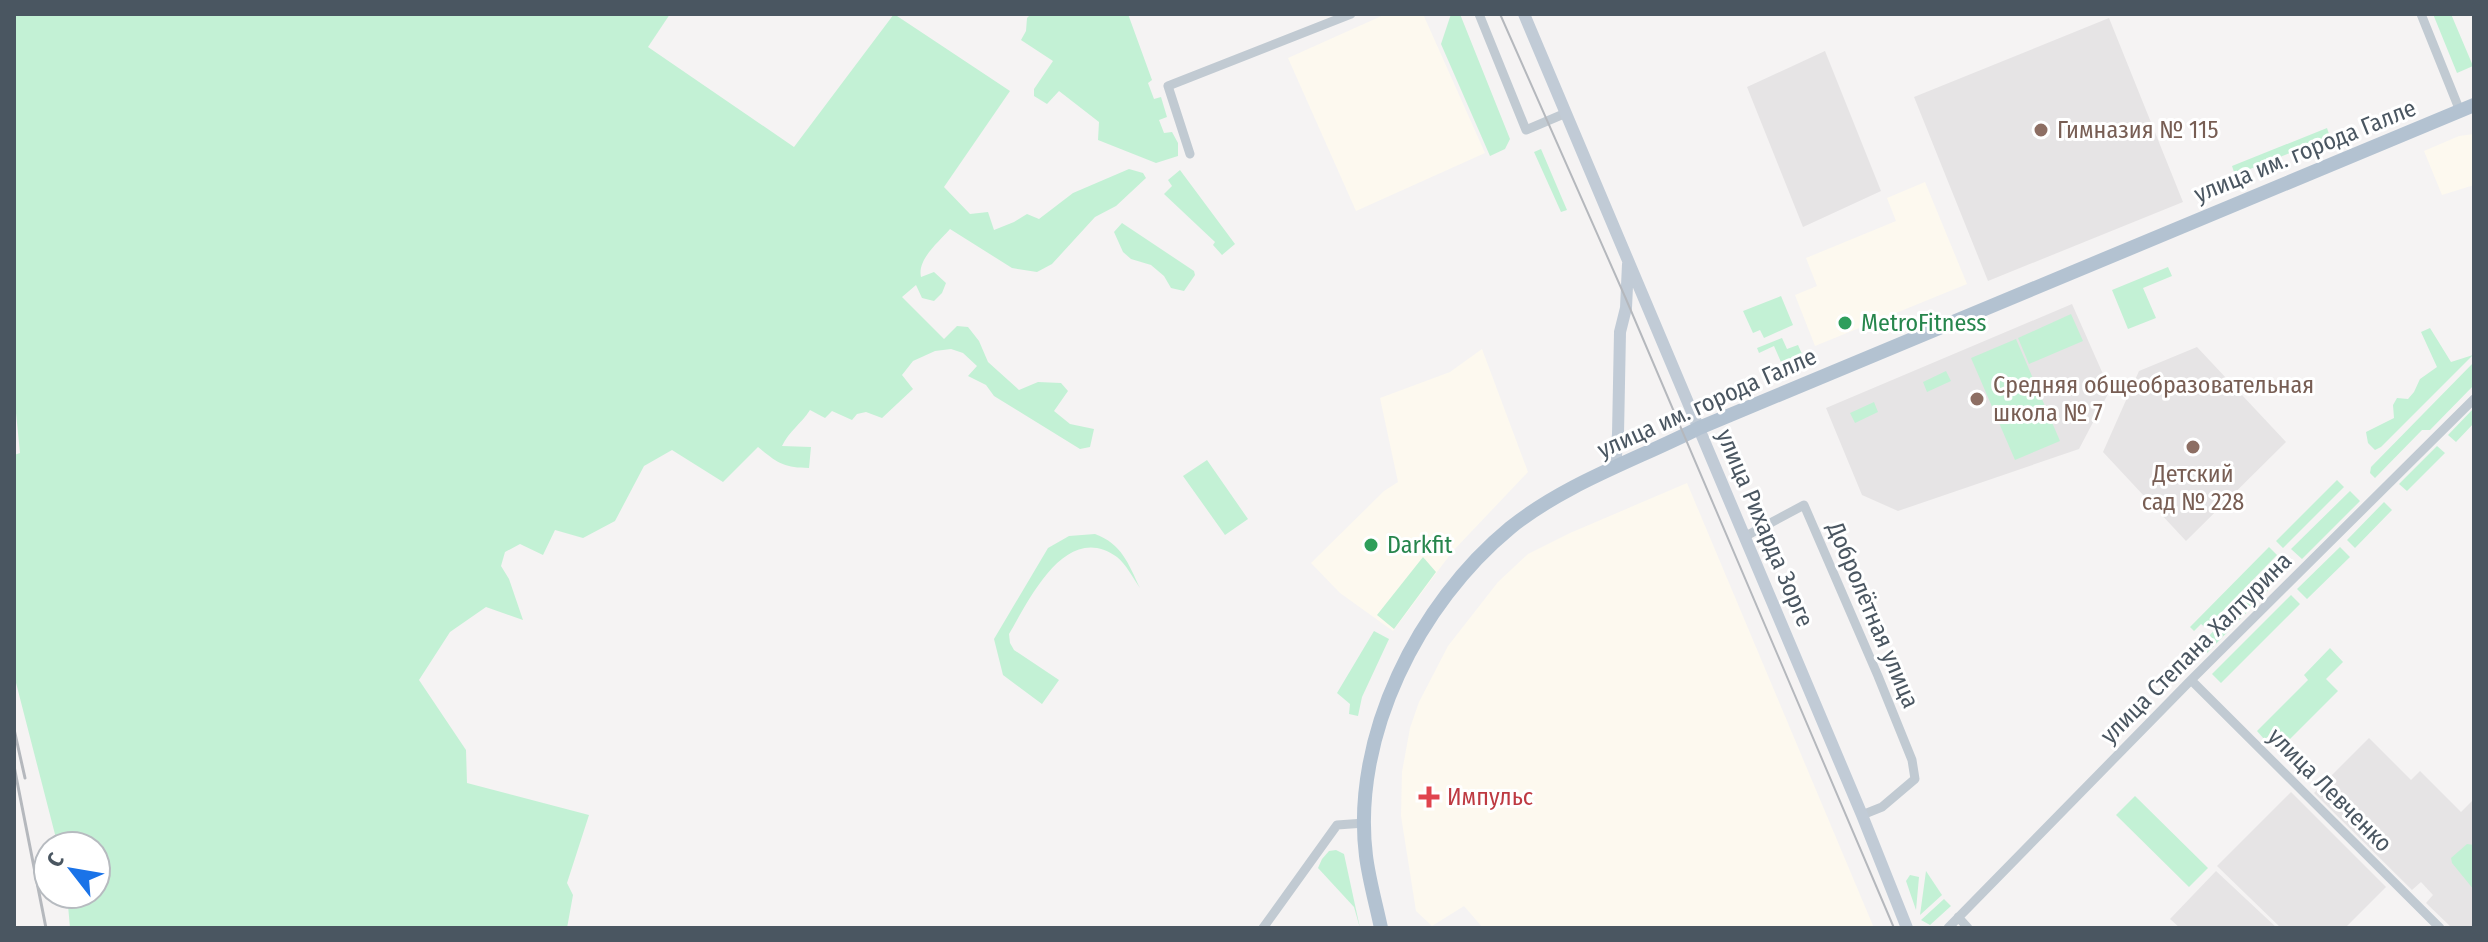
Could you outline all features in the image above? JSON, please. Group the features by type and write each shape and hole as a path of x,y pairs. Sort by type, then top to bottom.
{"main road":[{"name":"улица Рихарда Зорге","path":"1524,14 1907,928"},
{"name":"улица им. города Галле","path":"1381,928 1366,857 1365,823 1369,765 1392,687 1412,646 1438,605 1469,568 1511,528 1558,496 1699,428 2467,108"},
{"path":"1615,466 1620,332 1626,308 1628,261"}],"street":[{"path":"1190,154 1168,86 1351,14"},
{"path":"1479,14 1526,130 1566,113"},
{"path":"2421,14 2467,108"},
{"name":"улица Степана Халтурина","path":"1948,928 2191,680 2474,399"},
{"name":"Добролётная улица","path":"1744,537 1804,505 1912,760 1915,779 1882,807 1862,815"},
{"name":"улица Левченко","path":"2191,680 2440,928"},
{"path":"1263,928 1337,825 1365,823"},
{"path":"1958,917 1968,928"}],"shaded area":[{"path":"1386,14 1423,14 1485,153 1356,211 1288,58"},
{"name":"Гимназия № 115","path":"2109,18 2183,202 1988,281 1914,97"},
{"path":"1825,51 1881,191 1803,227 1747,87"},
{"path":"2474,134 2474,185 2442,195 2424,151 2459,136"},
{"path":"1925,182 1967,284 1815,346 1795,295 1817,286 1806,258 1896,221 1887,198"},
{"name":"Средняя общеобразовательная школа № 7","path":"2072,304 2110,390 2079,449 1898,511 1862,495 1826,408"},
{"name":"Детский сад № 228","path":"2197,347 2286,442 2186,541 2103,452 2139,371"},
{"path":"1482,349 1528,472 1452,552 1393,631 1340,593 1311,563 1384,491 1398,482 1380,398 1450,372"},
{"path":"1687,483 1874,928 1483,928 1464,906 1432,926 1416,911 1401,816 1402,772 1410,728 1419,702 1448,646 1498,582 1528,554"},
{"path":"2369,738 2411,780 2420,771 2461,812 2474,799 2474,928 2452,928 2426,903 2433,895 2421,882 2412,890 2314,793"},
{"path":"2291,792 2386,887 2345,928 2281,928 2217,866"},
{"path":"2216,871 2277,928 2180,928 2170,919"}],"green space":[{"path":"14,14 670,14 648,47 794,147 894,14 1010,91 944,187 970,214 988,212 994,230 1027,214 1039,219 1073,193 1129,169 1143,173 1146,178 1116,206 1095,217 1052,264 1037,272 1012,268 950,229 930,251 921,270 921,277 934,272 946,283 942,293 934,301 922,298 916,285 902,297 944,339 957,326 968,327 979,341 988,362 1019,390 1038,382 1061,383 1068,391 1054,411 1070,424 1094,429 1090,447 1080,449 994,396 986,385 968,376 977,366 963,353 951,349 935,351 913,361 902,375 913,389 882,418 866,412 857,414 852,420 832,411 825,418 810,410 782,446 811,447 809,468 781,464 758,447 723,482 672,450 644,466 615,521 583,538 555,530 543,555 520,544 505,552 501,566 509,579 523,620 486,607 450,632 419,680 466,750 467,783 589,815 567,883 573,895 567,928 70,928 68,910 112,910 112,830 54,830 14,675 14,455 20,453 14,393"},
{"path":"1031,14 1128,14 1152,80 1148,83 1154,99 1161,97 1167,117 1159,120 1164,133 1172,132 1178,143 1178,156 1156,163 1098,140 1099,122 1059,91 1047,104 1034,96 1034,89 1053,61 1021,40"},
{"path":"1451,14 1460,14 1510,139 1505,149 1490,156 1441,44"},
{"path":"2433,14 2451,14 2473,66 2457,73"},
{"path":"2327,128 2330,137 2235,175 2232,166"},
{"path":"1541,149 1567,210 1561,212 1534,152"},
{"path":"1180,170 1235,244 1222,255 1213,245 1215,242 1164,194 1172,186 1168,180"},
{"path":"1122,223 1194,271 1195,275 1184,291 1171,288 1164,276 1151,265 1131,259 1123,252 1114,232"},
{"path":"2168,267 2172,276 2143,288 2156,318 2128,329 2112,290"},
{"path":"1781,296 1793,325 1764,338 1760,330 1753,333 1743,311"},
{"path":"2071,314 2083,341 2029,364 2018,338"},
{"path":"2430,328 2451,362 2473,355 2375,450 2368,443 2366,432 2394,418 2393,405 2397,398 2408,399 2420,379 2437,367 2421,332"},
{"path":"1782,338 1787,349 1798,345 1802,354 1781,362 1774,346 1759,353 1757,348"},
{"path":"2016,339 2060,441 2015,460 1971,358"},
{"path":"2474,362 2474,385 2430,430 2422,430 2375,478 2370,473 2371,467"},
{"path":"1946,371 1951,381 1927,392 1923,382"},
{"path":"1874,402 1878,412 1855,423 1850,413"},
{"path":"2474,408 2474,423 2456,442 2448,435"},
{"path":"2437,446 2445,453 2407,491 2399,484"},
{"path":"1207,460 1248,519 1225,535 1183,476"},
{"path":"2337,480 2344,487 2283,548 2276,541"},
{"path":"2350,491 2360,501 2302,559 2291,549"},
{"path":"2384,502 2392,510 2355,548 2347,540"},
{"path":"1095,534 1118,549 1140,588 1117,557 1099,548 1081,549 1066,556 1051,569 1009,634 1014,650 1059,680 1042,704 1003,675 994,639 1048,548 1069,536"},
{"path":"2269,547 2277,555 2206,628 2201,624 2194,631 2190,627"},
{"path":"2340,547 2350,557 2307,599 2297,589"},
{"path":"1423,557 1436,572 1394,629 1377,615"},
{"path":"2280,563 2288,570 2207,653 2200,645"},
{"path":"2291,595 2300,604 2221,683 2212,674"},
{"path":"1374,631 1389,639 1362,697 1358,716 1349,714 1350,704 1337,693"},
{"path":"2330,648 2343,662 2326,679 2338,691 2282,747 2270,736 2264,739 2257,731 2308,680 2304,675"},
{"path":"2135,796 2208,868 2189,887 2116,815"},
{"path":"2467,844 2474,845 2474,890 2451,858"},
{"path":"1329,851 1344,854 1360,928 1354,907 1318,868"},
{"path":"1926,871 1942,895 1920,915"},
{"path":"1910,875 1919,877 1916,910 1906,881"},
{"path":"1944,899 1951,906 1930,925 1921,920"}],"tram line":[{"path":"1500,14 1626,299 1894,928"}],"railway":[{"path":"14,729 25,778"},
{"path":"14,766 46,928"}],"place":[{"name":"Гимназия № 115","path":"2041,130"},
{"name":"MetroFitness","path":"1845,323"},
{"name":"Средняя общеобразовательная школа № 7","path":"1977,399"},
{"name":"Детский сад № 228","path":"2193,447"},
{"name":"Darkfit","path":"1371,545"},
{"name":"Импульс","path":"1429,797"}]}
